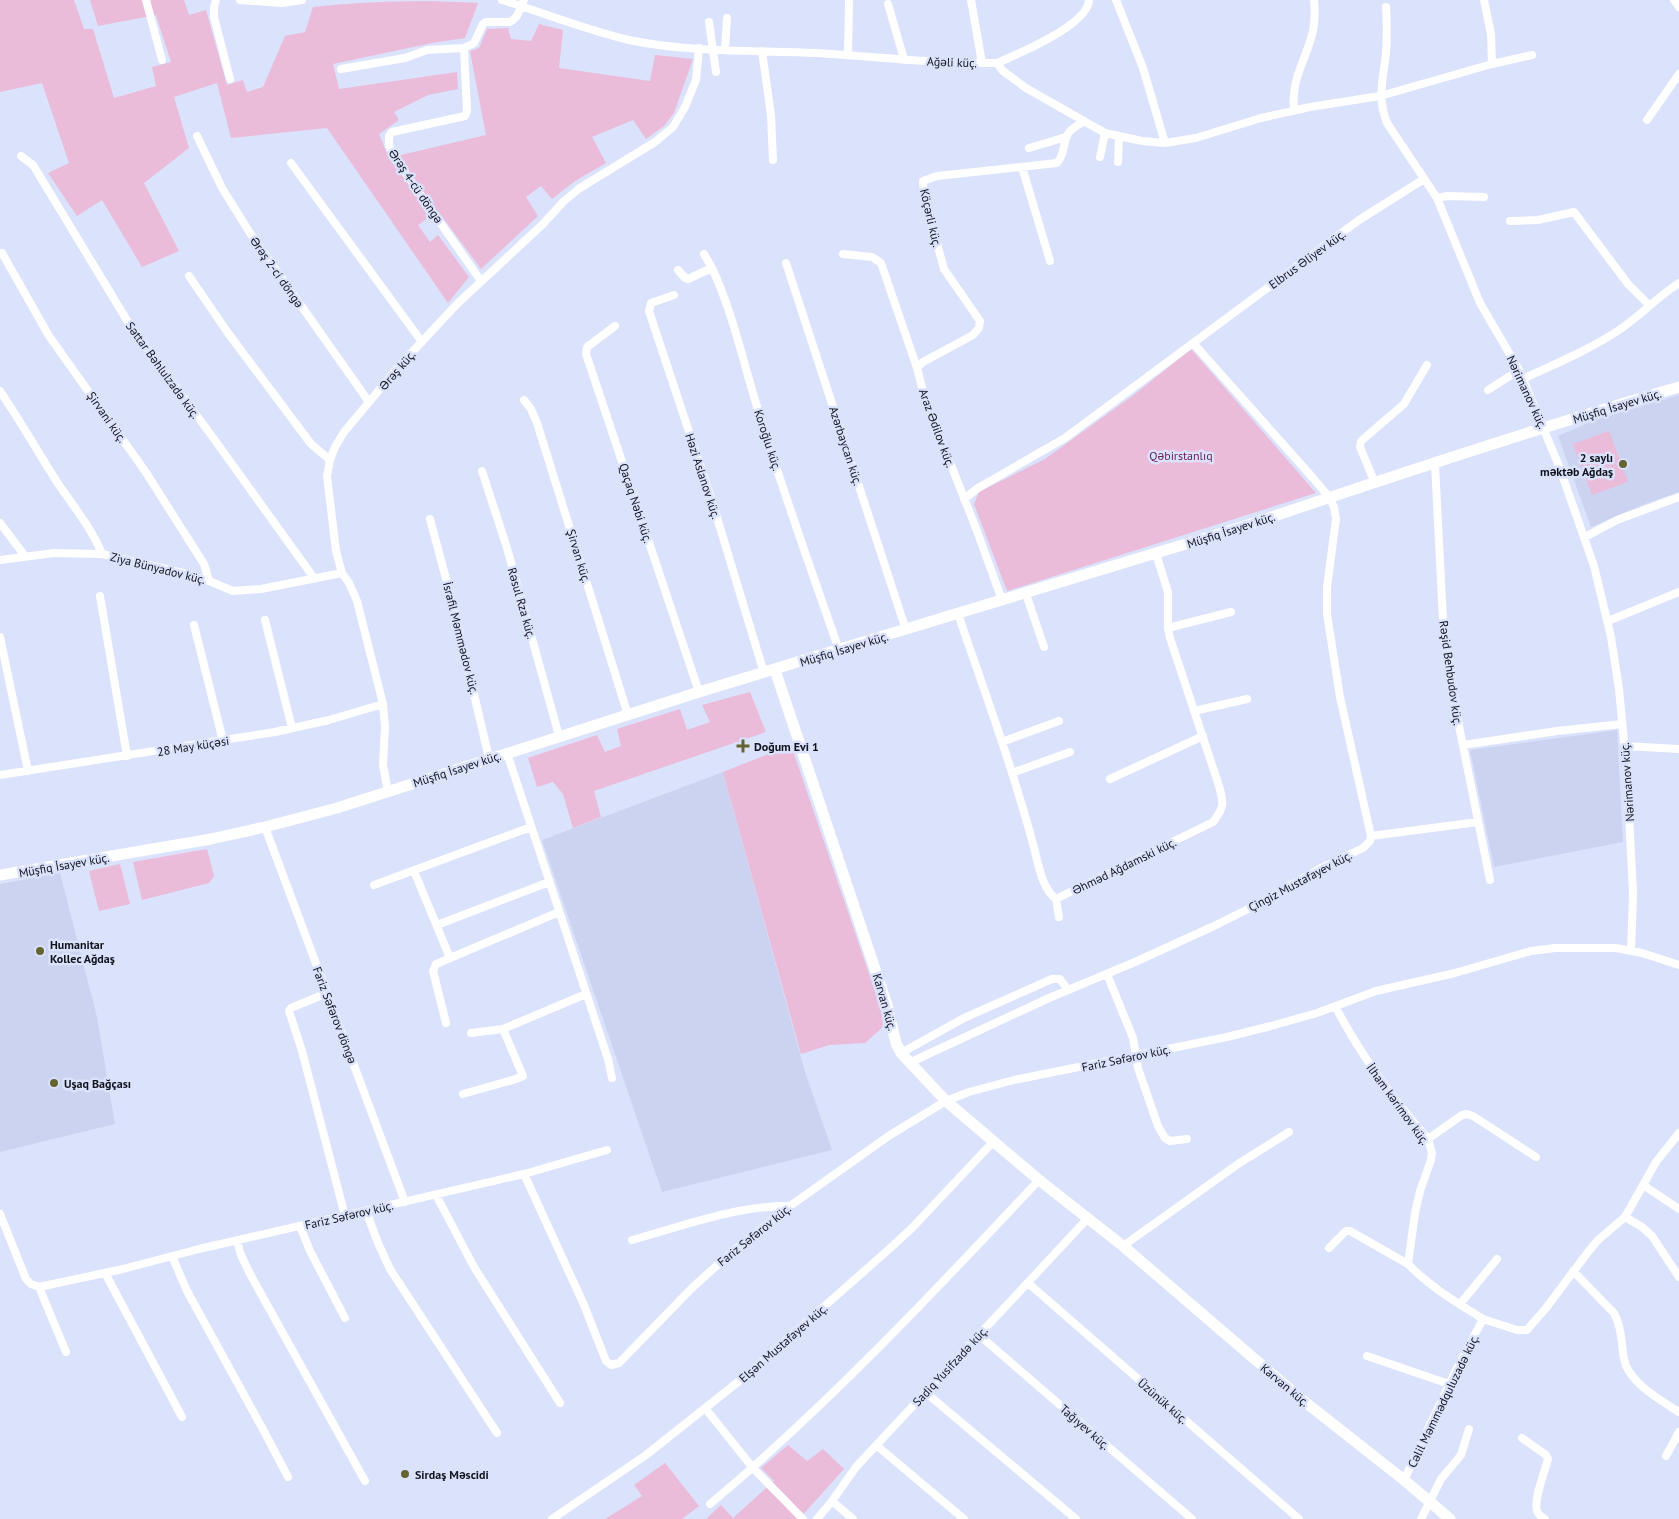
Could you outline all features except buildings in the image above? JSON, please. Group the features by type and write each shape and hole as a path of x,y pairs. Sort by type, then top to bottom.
{"street":[{"path":"146,0 162,60"},
{"path":"216,0 214,17 230,79"},
{"path":"240,0 282,3 302,0"},
{"name":"Ağəli küç.","path":"502,0 523,3 629,40 726,50 848,55 964,64 997,63"},
{"path":"848,55 849,0"},
{"path":"971,0 982,63"},
{"path":"1089,0 1086,11 1070,26 997,63 1010,77 1105,133 1142,141 1165,143 1196,138 1261,118 1380,96 1532,54"},
{"path":"1116,0 1144,68 1165,143"},
{"path":"1294,111 1294,84 1312,34 1315,21 1314,0"},
{"path":"1484,0 1491,34 1492,64"},
{"path":"1674,0 1679,7"},
{"path":"341,69 405,58 427,50 464,48 474,43 483,24 510,22 517,16 523,3"},
{"path":"888,4 904,59"},
{"path":"1380,96 1386,53 1386,7"},
{"path":"726,50 727,18"},
{"path":"709,22 716,72"},
{"name":"Ərəş 4-cü döngə","path":"464,48 467,111 465,116 392,132 389,136 389,145 395,158 481,282"},
{"name":"Ərəş küç.","path":"388,792 383,765 385,728 383,704 357,601 342,573 336,551 328,490 330,460 335,447 344,432 369,402 458,303 564,201 580,188 655,142 673,127 685,107 696,80 699,48"},
{"path":"762,51 771,115 773,160"},
{"path":"1646,120 1679,74"},
{"name":"Nərimanov küç.","path":"1380,96 1387,123 1437,198 1480,303 1519,370 1545,428 1585,537 1608,621 1619,689 1625,746 1633,884 1631,951"},
{"path":"1029,148 1066,137 1070,131 1084,121"},
{"path":"1100,157 1105,133"},
{"name":"Ərəş 2-ci döngə","path":"198,136 222,188 250,233 369,402"},
{"name":"Köçərli küç.","path":"917,368 923,362 972,335 978,328 980,321 944,268 924,196 923,180 937,176 1057,163 1062,158 1066,137"},
{"path":"1118,162 1119,137"},
{"name":"Səttar Bəhlulzadə küç.","path":"21,156 33,165 128,322 314,578"},
{"path":"291,163 422,342"},
{"path":"1022,167 1050,261"},
{"name":"Elbrus Əliyev küç.","path":"964,499 978,488 1065,438 1360,220 1424,179"},
{"path":"1437,198 1447,196 1484,197"},
{"path":"1510,221 1538,220 1574,212 1628,284 1649,305"},
{"name":"Şirvani küç.","path":"2,254 42,324 145,472 204,564 209,581"},
{"name":"Koroğlu küç.","path":"704,254 712,268 732,319 765,434 839,650"},
{"name":"Araz Ədilov küç.","path":"843,254 872,257 881,263 917,368 925,399 1002,600"},
{"name":"Azərbaycan küç.","path":"786,263 906,630"},
{"path":"678,270 688,279 712,268"},
{"path":"189,276 228,333 311,444 330,460"},
{"path":"1523,379 1604,340 1621,329 1679,283"},
{"name":"Həzi Aslanov küç.","path":"674,295 651,303 649,311 770,672"},
{"name":"Qaçaq Nəbi küç.","path":"615,326 587,347 586,354 699,692"},
{"path":"1193,343 1329,498 1334,507 1336,519 1326,598 1331,643 1340,697 1371,836 1478,822"},
{"path":"1375,483 1360,447 1361,441 1404,404 1427,365"},
{"path":"1488,390 1519,370"},
{"name":"Müşfiq İsayev küç.","path":"0,875 202,841 265,827 388,792 699,692 1246,526 1545,428 1679,387"},
{"path":"0,391 33,440 102,554"},
{"name":"Şirvan küç.","path":"524,400 531,409 537,423 628,715"},
{"name":"Rəşid Behbudov küç.","path":"1435,464 1443,620 1463,745 1490,880"},
{"name":"Rəsul Rza küç.","path":"482,471 509,558 559,736"},
{"path":"1585,537 1617,520 1679,497"},
{"name":"İsrafil Məmmədov küç.","path":"430,519 490,758"},
{"path":"0,523 25,556"},
{"name":"Ziya Bünyadov küç.","path":"0,560 54,553 102,554 209,581 225,589 243,592 342,573"},
{"name":"Əhməd Ağdamski küç.","path":"1056,899 1213,822 1221,812 1223,801 1168,628 1168,592 1156,554"},
{"path":"1608,621 1679,592"},
{"path":"1026,594 1044,647"},
{"path":"100,596 127,756"},
{"path":"1168,628 1231,612"},
{"path":"958,614 1012,772 1041,875 1050,895 1056,899 1058,917"},
{"path":"265,620 292,728"},
{"path":"194,624 223,741"},
{"path":"0,637 28,771"},
{"name":"Karvan küç.","path":"770,672 878,977 896,1043 909,1063 946,1102 993,1142 1123,1246 1300,1398 1450,1519"},
{"path":"1194,711 1247,699"},
{"name":"28 May küçəsi","path":"0,775 223,741 329,720 383,704"},
{"path":"1002,742 1059,721"},
{"path":"1463,745 1557,731 1622,724"},
{"path":"1110,779 1203,736"},
{"path":"1625,746 1679,749"},
{"path":"1012,772 1070,752"},
{"path":"507,753 608,1058 612,1078"},
{"path":"374,885 531,826"},
{"name":"Fariz Səfərov döngə","path":"265,827 405,1202"},
{"name":"Çingiz Mustafayev küç.","path":"909,1063 1214,926 1258,904 1321,868 1363,848 1371,836"},
{"path":"414,871 450,958"},
{"path":"437,925 549,882"},
{"path":"446,1023 433,971 434,966 559,912"},
{"name":"Fariz Səfərov küç.","path":"39,1287 524,1174 584,1305 606,1362 612,1365 619,1363 693,1288 733,1251 790,1206 876,1144 946,1102 988,1086 1271,1026 1302,1018 1382,989 1455,973 1531,951 1555,948 1616,948 1679,965"},
{"path":"1107,974 1133,1038 1138,1068 1158,1126 1165,1138 1170,1141 1187,1139"},
{"path":"901,1053 964,1018 1052,979 1060,979 1068,990"},
{"path":"327,993 291,1008 289,1011 302,1051 345,1216"},
{"path":"471,1033 503,1029 586,994"},
{"name":"İlham kərimov küç.","path":"1335,1006 1353,1040 1378,1078 1428,1140 1432,1153 1418,1198 1408,1264"},
{"path":"463,1094 516,1080 523,1076 503,1029"},
{"path":"1428,1140 1462,1115 1467,1114 1536,1157"},
{"path":"1123,1246 1238,1164 1289,1132"},
{"name":"Cəlil Məmmədquluzadə küç.","path":"1404,1480 1449,1384 1483,1319 1517,1330 1527,1330 1598,1240 1625,1217 1656,1162 1679,1133"},
{"name":"Elşən Mustafayev küç.","path":"552,1519 646,1455 743,1378 912,1228 993,1142"},
{"path":"524,1174 607,1150"},
{"path":"710,1504 793,1431 922,1305 1039,1180"},
{"path":"1643,1185 1679,1209"},
{"path":"436,1195 474,1267 560,1404"},
{"path":"632,1240 744,1210 765,1206 790,1206"},
{"path":"366,1211 390,1269 497,1433"},
{"path":"0,1214 26,1279 31,1284 39,1287 66,1352"},
{"path":"1625,1217 1642,1227 1652,1236 1679,1277"},
{"name":"Sadiq Yusifzadə küç.","path":"817,1519 856,1467 1088,1218"},
{"path":"300,1226 310,1251 345,1318"},
{"path":"1329,1248 1346,1231 1350,1231 1408,1264 1423,1279 1483,1319"},
{"path":"237,1241 250,1274 365,1481"},
{"path":"172,1256 187,1291 288,1478"},
{"path":"1460,1304 1497,1258"},
{"path":"1573,1271 1614,1313 1618,1320 1628,1372 1656,1398 1679,1412"},
{"path":"105,1273 182,1417"},
{"name":"Üzünük küç.","path":"1028,1283 1298,1519"},
{"name":"Tağıyev küç.","path":"979,1335 1192,1519"},
{"path":"1367,1356 1449,1384"},
{"path":"925,1392 1076,1519"},
{"path":"705,1408 753,1468 802,1519"},
{"path":"1421,1519 1445,1473 1461,1455 1469,1429"},
{"path":"1666,1456 1679,1432"},
{"path":"1522,1438 1546,1455 1548,1459 1536,1504 1537,1512 1546,1519"},
{"path":"876,1445 964,1519"},
{"path":"832,1501 853,1519"}],"shaded area":[{"name":"2 saylı məktəb Ağdaş","path":"1679,395 1679,492 1591,527 1558,436 1593,421"},
{"path":"1617,730 1623,842 1494,867 1470,750"},
{"path":"723,772 805,1072 832,1150 662,1192 542,840"},
{"path":"60,873 97,1017 115,1124 0,1152 0,884"}],"green space":[{"path":"0,0 74,0 84,29 93,29 114,98 156,86 152,67 171,62 156,15 98,26 90,0 184,0 189,15 206,10 227,85 243,80 247,92 263,87 285,36 305,32 313,7 354,3 478,3 465,38 333,64 339,89 457,72 458,89 428,95 394,112 399,120 379,134 390,161 401,155 486,135 470,51 479,48 487,29 508,28 511,39 531,41 539,24 563,30 559,68 650,81 655,55 693,59 674,113 664,126 646,139 633,120 592,137 606,163 575,181 552,199 541,186 526,197 538,216 481,269 438,211 418,225 430,242 438,235 469,277 448,303 327,128 231,138 217,83 174,97 189,148 144,183 179,251 142,267 102,200 77,216 48,173 69,163 42,83 0,92"},
{"name":"Qəbirstanlıq","path":"1191,349 1316,493 1007,591 974,504 979,492 1045,459 1135,394"},
{"path":"1609,431 1628,482 1592,495 1573,444"},
{"path":"750,692 766,732 594,791 601,817 573,828 563,794 553,782 537,787 528,758 597,735 605,752 621,746 617,729 680,709 687,730 710,722 702,705"},
{"path":"791,745 881,1009 883,1027 865,1043 829,1045 801,1054 723,772"},
{"path":"207,849 214,876 209,883 142,900 133,862"},
{"path":"120,864 130,904 99,911 89,871"},
{"path":"788,1445 807,1461 823,1449 844,1469 799,1519 706,1519 721,1505 733,1518 774,1481 761,1468"},
{"path":"665,1463 699,1506 682,1519 605,1519 642,1496 634,1485"}],"place":[{"name":"2 saylı məktəb Ağdaş","path":"1623,464"},
{"name":"Doğum Evi 1","path":"743,746"},
{"name":"Humanitar Kollec Ağdaş","path":"40,951"},
{"name":"Uşaq Bağçası","path":"54,1083"},
{"name":"Sirdaş Məscidi","path":"405,1474"}]}
